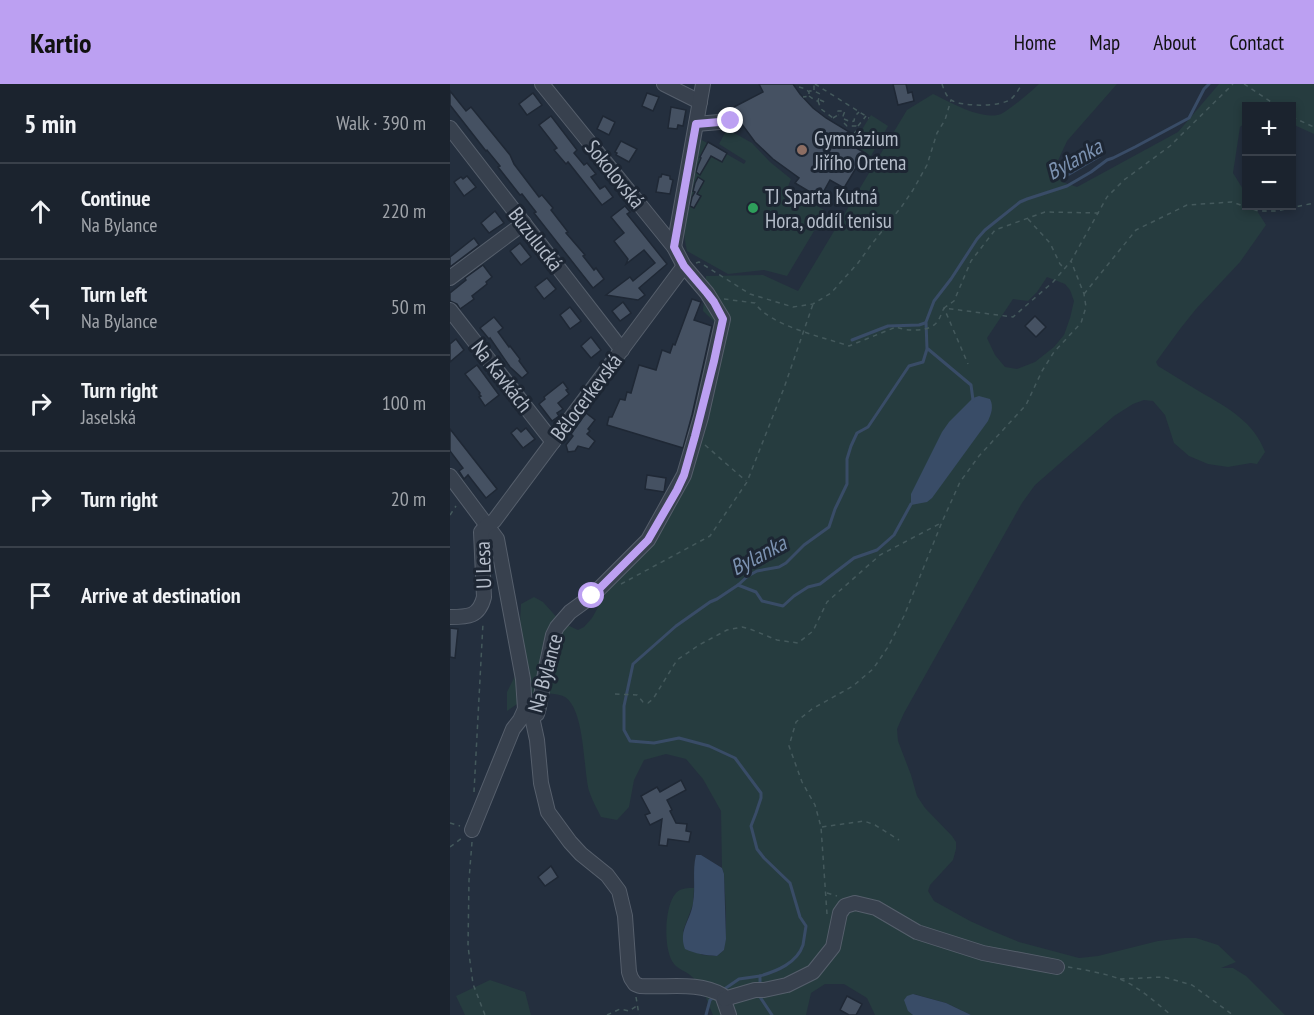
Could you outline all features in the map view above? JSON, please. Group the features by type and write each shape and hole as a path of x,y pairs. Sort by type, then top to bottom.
{"street":[{"path":"664,84 700,102"},
{"path":"674,247 703,84"},
{"name":"Sokolovská","path":"548,87 674,247 684,266"},
{"path":"696,124 731,121"},
{"name":"Buzulucká","path":"450,128 622,350"},
{"path":"450,278 524,223"},
{"name":"Bělocerkevská","path":"486,525 494,520 684,266"},
{"name":"Na Bylance","path":"635,984 629,972 625,916 619,891 607,875 570,842 548,812 541,783 537,740 528,713 537,714 556,627 570,612 592,596 648,540 684,475 723,319 711,298 684,266"},
{"name":"Na Kavkách","path":"450,310 553,442"},
{"path":"450,476 497,539 528,713 513,729 472,830"},
{"name":"U Lesa","path":"450,617 467,617 482,605 484,597 480,540 481,532 486,525"},
{"path":"635,984 697,986 721,995 787,985 813,972 833,947 840,913 845,906 855,903 876,908 917,932 982,953 1057,967"},
{"path":"721,995 729,1015"}],"path":[{"path":"814,91 814,84 867,117 857,127 854,134"},
{"path":"942,84 951,100 974,105 1010,100 1022,84"},
{"path":"944,308 1013,317 1053,282 1071,261 1107,197 1124,180 1170,146 1233,84"},
{"path":"1244,84 1271,102"},
{"path":"799,87 820,94"},
{"path":"824,89 820,94 819,105 832,120 838,115 838,111 845,111 851,107"},
{"path":"808,96 809,91"},
{"path":"803,97 808,96 816,101 827,103"},
{"path":"684,266 699,262 750,294 793,307 813,304 831,293 858,263 902,206 927,165 951,100"},
{"path":"845,111 843,117 846,126 857,127"},
{"path":"840,126 851,121 859,112"},
{"path":"838,115 861,123"},
{"path":"1296,119 1314,127"},
{"path":"851,121 852,126"},
{"path":"1084,294 1136,230 1187,205 1232,202 1258,211 1281,211 1314,203"},
{"path":"711,298 755,303 774,321 849,346 896,327 903,330 926,329 936,324 944,308 954,301 971,261 995,230 1045,212 1099,213"},
{"path":"1028,218 1050,243 1064,269"},
{"path":"827,914 821,827 815,805 802,782 789,746 796,722 812,709 853,686 873,669 888,647 904,616 960,482 979,456 1026,405 1053,352 1081,323 1086,307 1084,294 1071,261"},
{"path":"615,588 710,536 747,482 784,388 813,304"},
{"path":"944,308 968,364"},
{"path":"695,436 747,482"},
{"path":"450,515 456,506"},
{"path":"615,694 637,695 643,702 648,703 653,699 677,660 727,630 742,627 777,640 798,643 813,631 826,602 880,555 942,522"},
{"path":"474,796 483,624 478,610"},
{"path":"821,827 864,821 899,840"},
{"path":"450,847 472,830"},
{"path":"472,830 468,946 473,984 485,1015"},
{"path":"1057,967 1076,968 1119,979 1143,992 1171,1015"},
{"path":"1119,979 1164,977 1191,985 1233,1015"},
{"path":"635,984 639,1014"},
{"path":"607,1015 620,1009 629,1011 638,1005"}],"green space":[{"path":"1039,84 1117,84 1067,141 1055,167 1062,182 1077,187 1178,132 1219,84 1314,84 1314,134 1296,126 1296,102 1242,102 1242,125 1233,173 1242,188 1242,210 1257,210 1266,225 1240,262 1196,309 1156,362 1158,366 1221,404 1247,424 1265,452 1257,464 1228,467 1208,464 1189,456 1174,443 1165,415 1153,401 1144,400 1133,404 1114,416 1035,485 1022,503 904,713 897,729 898,741 917,796 956,842 953,860 930,885 928,891 934,901 990,930 1019,942 1079,958 1098,956 1158,941 1184,938 1196,938 1218,945 1236,962 1221,968 1233,968 1246,976 1285,1015 971,1015 946,1003 914,994 908,1011 913,1015 875,1015 867,998 844,984 825,984 811,993 806,1015 713,1015 698,983 676,966 670,958 666,928 669,908 676,893 682,889 694,888 693,904 683,931 702,955 717,956 724,950 726,912 722,868 721,811 703,779 686,759 666,754 644,760 634,780 629,807 617,820 601,817 589,791 580,726 572,704 562,696 533,693 507,711 507,692 525,656 520,623 521,604 534,597 543,602 561,622 578,630 592,618 606,593 649,546 699,433 725,332 703,311 706,276 763,275 798,291 907,110 933,94 966,110 985,115 1001,114","holes":["1047,277 1065,284 1074,301 1070,318 1064,335 1054,347 1035,362 1017,369 1005,367 995,355 987,338 1013,299 1028,301"]},
{"path":"871,115 888,126 871,156 853,144"},
{"name":"TJ Sparta Kutná Hora, oddíl tenisu","path":"727,129 752,143 791,179 787,189 826,211 787,276 764,270 728,274 687,251 685,209 700,139 744,164 746,161 719,144"},
{"path":"490,980 525,992 531,1015 465,1015 456,996"}],"water":[{"path":"1091,147 1100,150 1101,157 1067,177 1064,171"},
{"path":"979,396 990,399 992,410 988,421 932,498 927,502 911,505 911,494 942,432 973,398"},
{"path":"696,855 701,855 722,868 724,874 726,939 724,950 717,956 689,951 685,949 683,942 693,903"},
{"path":"913,994 946,1003 971,1015 913,1015 908,1011 904,1000"}],"building":[{"name":"Gymnázium Jiřího Ortena","path":"759,84 793,84 813,108 856,136 851,145 865,153 844,188 830,180 820,198 795,183 799,178 755,142 732,108 763,92"},
{"path":"893,84 906,84 908,93 912,92 914,101 898,105"},
{"path":"450,91 466,111 471,107 510,155 514,164 539,197 542,195 553,208 551,210 568,232 566,233 585,255 583,256 594,270 596,268 604,279 593,288 534,213 536,212 522,194 520,195 498,167 500,166 450,105"},
{"path":"533,93 542,105 527,115 519,104"},
{"path":"647,93 659,97 653,111 642,106"},
{"path":"671,107 686,110 683,126 678,125 677,129 668,128"},
{"path":"551,116 577,150 574,153 596,174 591,177 600,189 605,186 613,197 602,205 568,162 566,164 554,150 557,148 539,125"},
{"path":"603,116 615,122 609,135 597,129"},
{"path":"621,141 637,149 629,162 616,155 615,152"},
{"path":"708,142 727,153 722,162 711,156 700,175 696,172 700,157"},
{"path":"662,174 670,176 673,180 670,194 656,192 659,177"},
{"path":"467,176 476,187 464,196 454,182"},
{"path":"698,177 704,181 697,194 701,196 694,208 690,206"},
{"path":"625,206 630,212 627,214 667,264 639,288 645,295 638,300 606,295 630,277 633,281 655,263 644,250 626,264 628,259 614,241 624,233 611,217"},
{"path":"495,211 504,223 489,233 481,223"},
{"path":"474,238 479,245 450,267 450,257"},
{"path":"520,243 531,257 521,265 510,251"},
{"path":"483,265 492,277 472,296 474,299 460,309 457,304 450,301 450,293"},
{"path":"547,278 556,289 544,299 535,287"},
{"path":"692,299 701,302 694,320 712,326 683,448 607,425 620,399 625,400 627,392 631,393 639,365 656,370 662,350 670,353"},
{"path":"623,302 631,313 620,321 612,311"},
{"path":"570,307 581,321 570,329 560,315"},
{"path":"1035,316 1046,327 1036,337 1025,326"},
{"path":"494,317 503,328 498,332 520,359 519,361 528,373 522,378 510,367 490,338 480,328"},
{"path":"591,337 601,350 591,358 581,346"},
{"path":"456,339 464,350 450,362 450,344"},
{"path":"477,365 499,395 485,406 479,397 480,393 465,374"},
{"path":"563,382 569,394 558,403 563,409 552,421 539,404"},
{"path":"586,413 595,420 587,434 595,441 589,449 578,446 575,451 568,452 566,445 573,436 571,434"},
{"path":"517,428 521,432 526,428 535,439 523,448 511,433"},
{"path":"450,429 497,489 486,498 468,475 464,479 459,471 463,468 450,451"},
{"path":"647,475 666,478 664,492 645,489"},
{"path":"450,628 458,629 455,658 450,657"},
{"path":"681,780 686,790 667,800 676,823 687,824 686,831 691,832 689,842 668,839 667,846 659,845 662,819 650,825 645,815 650,813 641,796 657,787 660,792"},
{"path":"551,866 558,877 545,886 538,877"},
{"path":"847,996 862,1004 856,1015 849,1015 840,1010"}],"waterway":[{"name":"Bylanka","path":"760,987 760,976 779,969 796,957 803,945 806,926 800,917 790,883 757,849 751,826 761,793 735,758 709,746 679,738 654,743 630,741 624,730 624,706 633,664 676,626 710,602 757,571 779,567 786,563 804,545 829,527 847,484 847,459 857,433 868,427 909,366 923,362 927,349 926,322 934,301 985,230 1020,202 1067,186 1107,160 1189,118 1209,84"},
{"path":"852,340 888,326 925,323"},
{"path":"928,349 971,385 973,400"},
{"path":"738,585 756,592 762,601 783,606 808,587 820,584 854,558 877,550 894,535 911,504"},
{"path":"723,990 739,979 760,976"},
{"name":"Bylanka","path":"760,994 772,1015"},
{"path":"706,1015 710,1000 716,996"}],"place":[{"name":"Gymnázium Jiřího Ortena","path":"802,150"},
{"name":"TJ Sparta Kutná Hora, oddíl tenisu","path":"753,208"}],"route":[{"path":"592,596 648,540 684,475 701,417 723,319 714,302 684,266 674,247 696,124 731,121"}]}
